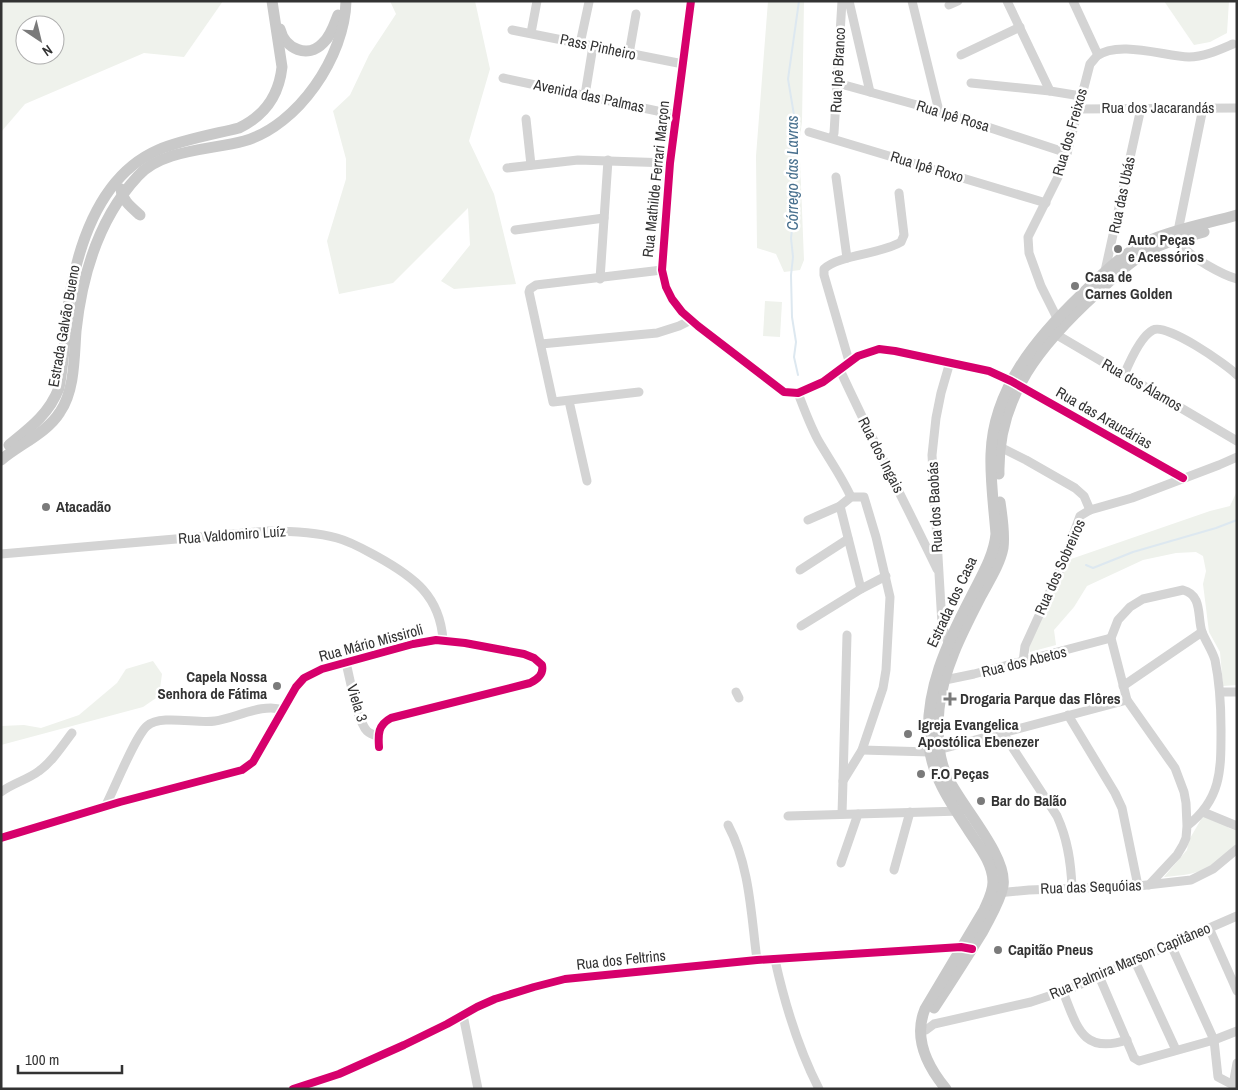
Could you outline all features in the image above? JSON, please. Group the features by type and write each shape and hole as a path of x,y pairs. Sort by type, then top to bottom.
{"main road":[{"path":"273,1 284,38 292,47 299,51 309,51 319,47 331,32 344,1"},
{"name":"Estrada Galvão Bueno","path":"1,450 29,429 54,401 59,388 70,294 79,257 102,202 113,184 135,163 159,150 239,128 249,123 263,112 271,101 281,77 282,67 273,1"},
{"name":"Estrada Galvão Bueno","path":"1,460 40,432 61,412 72,375 77,323 86,271 102,230 122,196 144,170 166,158 247,140 267,131 289,114 311,92 327,67 340,33 344,1"},
{"path":"140,215 122,196 122,185 127,178 147,163 188,142"},
{"name":"Estrada dos Casa","path":"929,1025 980,917 996,893 992,872 961,811 935,751 940,679 952,646 1003,548 1000,533 996,445 1015,383 1055,327 1107,276 1179,235 1237,215"},
{"name":"Estrada dos Casa","path":"1179,235 1237,222"},
{"name":"Estrada dos Casa","path":"946,1089 927,1059 920,1027 925,1009 966,948"},
{"path":"929,1025 933,1060 952,1089"}],"street":[{"path":"531,33 537,1"},
{"name":"Rua Mathilde Ferrari Marçon","path":"691,1 670,163 662,270 666,288 672,299 691,320 777,388 784,392 798,393"},
{"name":"Rua Ipê Branco","path":"832,138 838,83 842,1"},
{"path":"849,1 870,92"},
{"path":"912,1 939,111"},
{"path":"949,5 958,1"},
{"path":"1007,1 1050,90"},
{"path":"1073,1 1098,55 1108,51 1128,49 1190,57 1205,55 1233,44"},
{"path":"580,44 589,2"},
{"path":"629,54 636,14"},
{"path":"961,55 1020,27"},
{"name":"Pass Pinheiro","path":"512,30 683,64"},
{"path":"585,95 594,46"},
{"name":"Rua dos Freixos","path":"1055,327 1029,253 1028,237 1046,203 1067,153 1090,64 1098,55"},
{"name":"Avenida das Palmas","path":"502,78 676,115"},
{"name":"Rua Ipê Rosa","path":"838,83 939,111 1067,153"},
{"path":"971,83 1050,90 1081,96"},
{"name":"Rua dos Jacarandás","path":"1078,108 1237,108"},
{"name":"Rua das Ubás","path":"1107,276 1141,108"},
{"path":"1203,108 1179,235 1187,251 1237,279"},
{"path":"526,120 531,165"},
{"name":"Rua Ipê Roxo","path":"809,132 1046,203"},
{"path":"507,168 578,160 670,163"},
{"path":"600,279 608,160"},
{"path":"836,177 847,258"},
{"path":"849,361 823,271 826,266 847,258 895,245 902,240 904,235 899,193"},
{"path":"516,230 604,218"},
{"path":"639,392 555,403 552,400 529,292 536,285 600,279 662,270"},
{"path":"541,344 656,334 691,320"},
{"name":"Rua dos Álamos","path":"1055,327 1124,375 1237,441"},
{"path":"1124,375 1145,337 1151,330 1158,328 1166,330 1198,347 1237,375"},
{"path":"850,497 841,477 817,438 798,393 823,382 849,361 866,352 880,350 895,351 989,371 1015,383"},
{"name":"Rua dos Baobás","path":"950,362 936,418 932,455 942,624 952,646"},
{"name":"Rua dos Ingais","path":"840,370 938,572"},
{"name":"Rua das Araucárias","path":"1015,383 1183,478"},
{"path":"569,401 586,480"},
{"path":"996,445 1075,488 1084,496 1090,510"},
{"name":"Rua dos Sobreiros","path":"1023,662 1025,646 1063,563 1078,519 1090,510 1113,504 1237,457"},
{"path":"808,520 840,506 850,497 863,496 886,576 890,606 884,683 862,750 844,782"},
{"path":"840,506 861,589"},
{"name":"Rua Valdomiro Luíz","path":"1,554 269,531 297,531 322,535 340,539 357,546 393,565 418,583 436,610 441,624 443,640"},
{"path":"923,541 936,538"},
{"path":"800,570 848,540"},
{"path":"801,626 886,576"},
{"path":"1183,590 1197,599 1202,632 1210,646 1221,692 1220,771 1214,795 1203,812 1188,826 1184,792 1175,768 1127,700 1111,638 1118,620 1136,602 1157,595 1183,590"},
{"path":"1123,686 1202,632"},
{"path":"842,814 846,635"},
{"name":"Rua dos Abetos","path":"940,679 974,674 1111,638"},
{"name":"Rua Mário Missiroli","path":"1,838 120,802 242,770 253,762 296,686 304,678 322,669 427,641 443,640 529,656 540,662 542,672 537,678 527,684 391,718 382,724 378,736"},
{"name":"Viela 3","path":"346,663 357,707 364,726 369,733 378,736"},
{"path":"1221,692 1237,692"},
{"path":"862,750 935,751 1127,700"},
{"path":"105,807 137,740 151,723 165,720 206,722 269,707 282,710"},
{"path":"1068,715 1122,808 1138,886"},
{"path":"1,792 12,784 33,775 45,767 72,733"},
{"path":"1002,733 1057,816 1067,841 1072,888"},
{"path":"378,736 379,747"},
{"path":"116,786 120,802"},
{"path":"788,816 961,811"},
{"path":"894,870 910,812"},
{"path":"1203,812 1237,826"},
{"path":"841,864 858,814"},
{"path":"728,825 737,841 745,872 757,960"},
{"name":"Rua das Sequóias","path":"996,893 1149,885 1181,850 1188,826"},
{"path":"1149,885 1197,878 1213,869 1237,849"},
{"name":"Rua Palmira Marson Capitâneo","path":"929,1025 1031,1002 1063,992 1237,916"},
{"path":"1209,928 1237,992"},
{"path":"1171,945 1214,1040 1218,1078 1235,1086 1237,1063"},
{"name":"Rua dos Feltrins","path":"294,1089 338,1074 404,1045 477,1006 565,979 757,960 966,948"},
{"path":"775,960 785,1004 819,1089"},
{"path":"1135,961 1176,1050"},
{"path":"1226,968 1237,974"},
{"path":"1099,976 1136,1059 1142,1060 1214,1040 1237,1031"},
{"path":"1063,992 1080,1031 1086,1039 1109,1045 1127,1040"},
{"path":"463,1015 478,1089"}],"shaded area":[{"path":"1,1 223,1 184,57 144,53 25,104 1,132"},
{"path":"390,1 475,1 490,69 469,141 494,194 516,284 454,289 441,281 470,245 468,208 393,283 339,294 327,241 346,179 346,159 333,111 350,95 369,55 396,14"},
{"path":"768,1 804,1 802,122 797,159 800,161 804,260 800,270 784,272 776,254 757,248 756,156"},
{"path":"1164,1 1229,1 1227,33 1210,42 1194,45"},
{"path":"765,301 782,302 780,337 763,336"},
{"path":"1237,491 1237,685 1223,686 1220,652 1209,632 1203,584 1206,571 1203,556 1196,552 1176,553 1143,560 1087,586 1074,607 1054,630 1056,645 1030,652 1029,647 1051,597 1071,559 1210,511 1230,506"},
{"path":"153,661 162,674 159,696 143,707 1,745 1,726 24,725 41,728 79,715 117,683 126,669"},
{"path":"1203,816 1220,821 1237,831 1237,844 1213,866 1205,870 1164,877 1187,850 1189,840"}],"waterway":[{"name":"Córrego das Lavras","path":"798,375 794,357 796,342 792,317 791,275 793,257 791,204 794,165 790,154 789,141 795,121 788,79 799,1"},
{"path":"1086,565 1093,568 1133,552 1237,520"}],"cycle path":[{"path":"691,1 670,163 662,270 666,287 682,312 784,392 798,393 823,382 858,356 879,349 989,371 1011,381 1183,478"},
{"path":"1,838 120,802 242,770 253,762 296,687 304,678 322,669 413,644 436,640 465,643 524,654 534,658 542,665 540,676 530,683 391,718 381,727 379,747"},
{"path":"293,1089 339,1074 404,1045 495,999 565,979 757,960 961,947 972,949"}],"place":[{"name":"Auto Peças e Acessórios","path":"1118,249"},
{"name":"Casa de Carnes Golden","path":"1075,286"},
{"name":"Atacadão","path":"46,507"},
{"name":"Capela Nossa Senhora de Fátima","path":"277,686"},
{"name":"Drogaria Parque das Flôres","path":"950,699"},
{"name":"Igreja Evangelica Apostólica Ebenezer","path":"908,734"},
{"name":"F.O Peças","path":"921,774"},
{"name":"Bar do Balão","path":"981,801"},
{"name":"Capitão Pneus","path":"998,950"}]}
